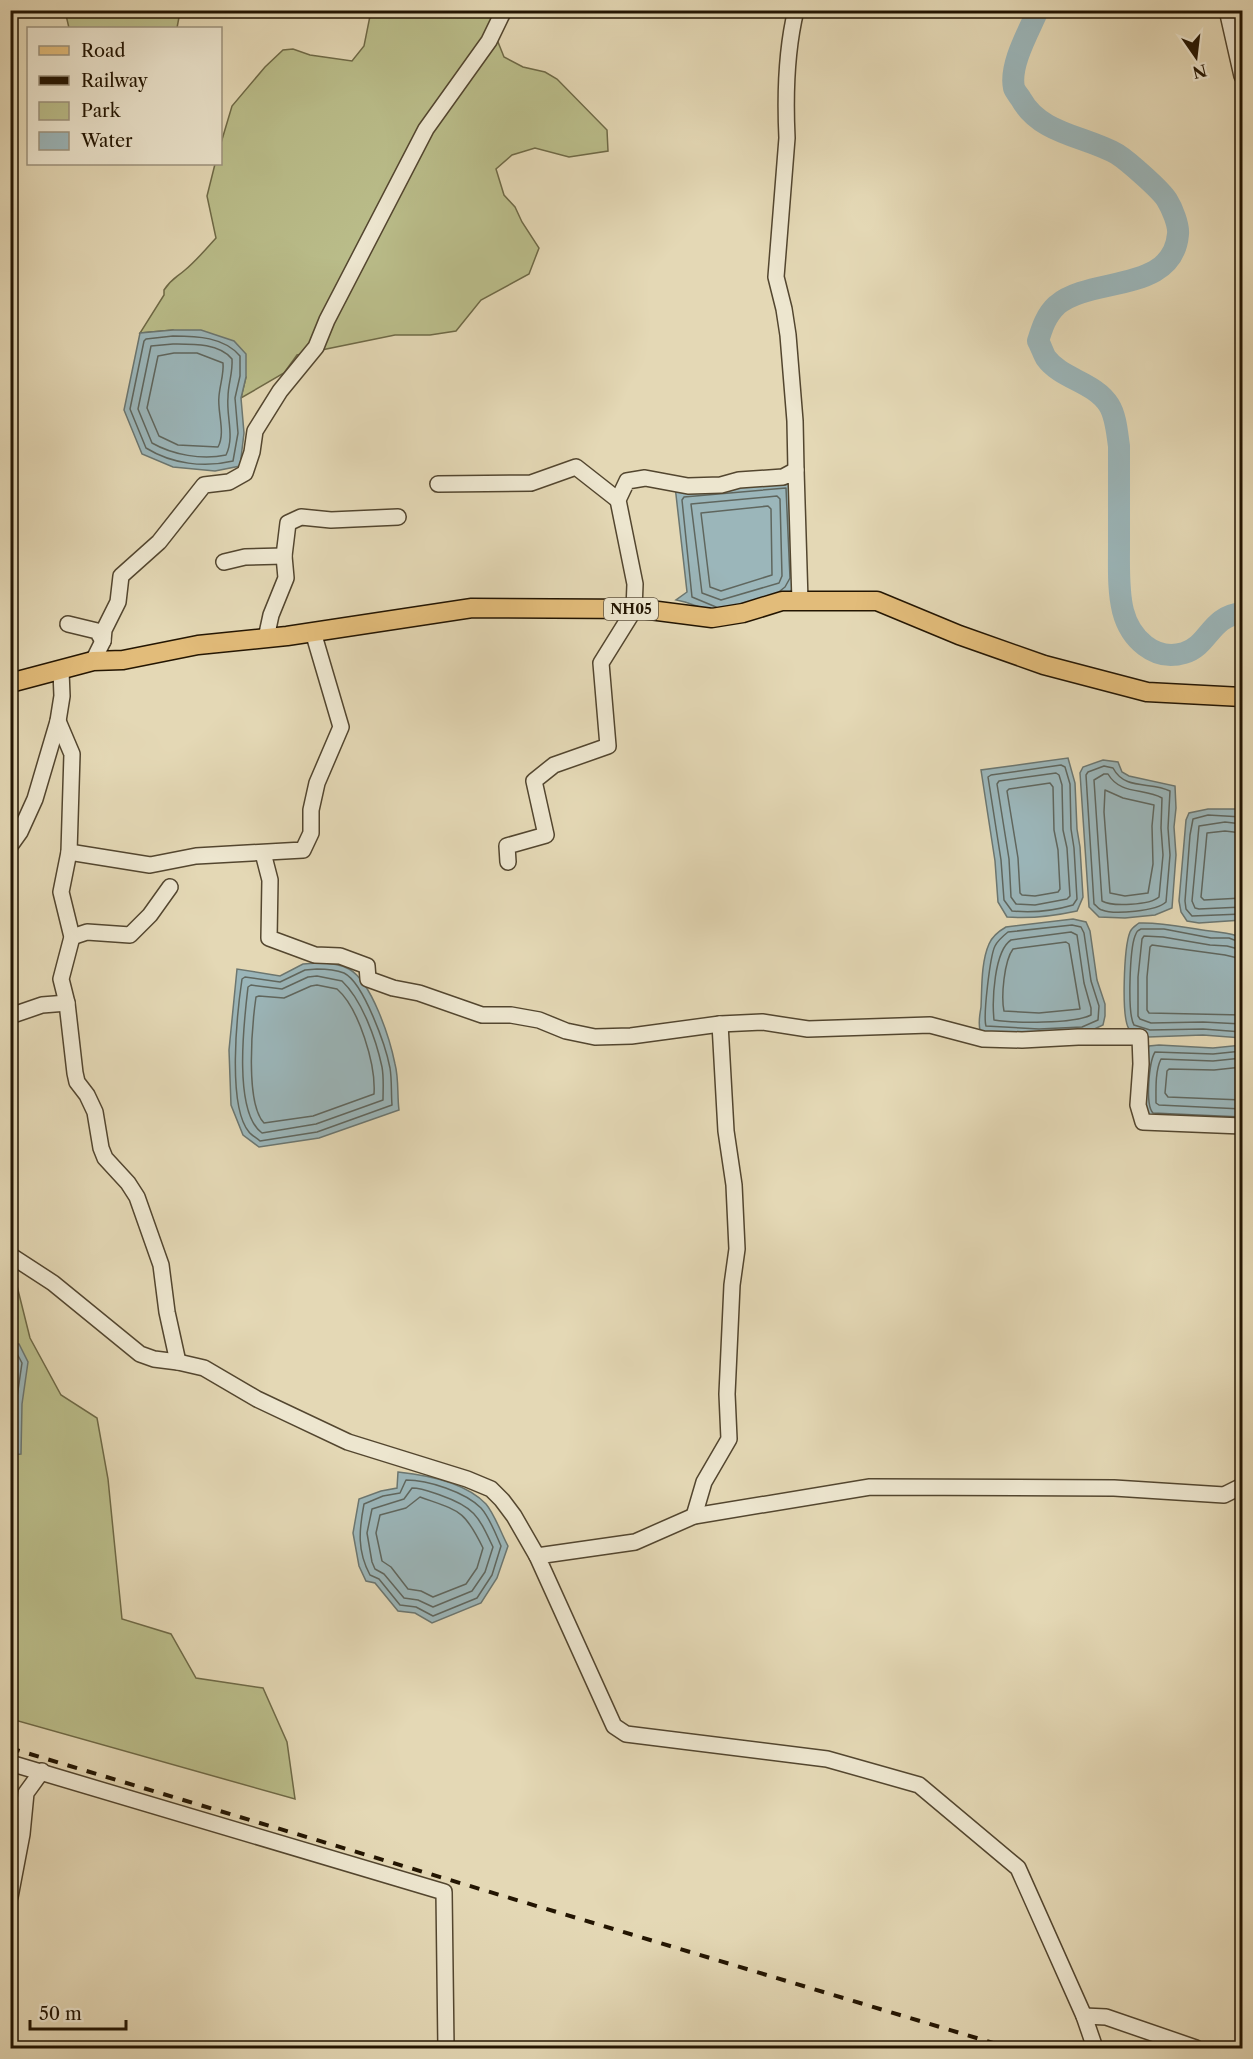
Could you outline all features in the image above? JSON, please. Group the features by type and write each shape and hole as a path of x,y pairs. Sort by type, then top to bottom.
{"main road":[{"name":"NH05","path":"10,683 93,661 123,660 198,645 313,632 472,608 634,609 712,618 743,613 782,601 877,601 1044,665 1147,692 1241,697"}],"street":[{"path":"93,661 103,640 104,630 118,602 121,576 159,542 204,485 229,482 245,473 252,452 255,431 280,391 316,347 327,320 426,129 489,41 504,10"},
{"path":"796,10 790,41 787,138 776,277 788,335 795,421 800,601"},
{"path":"1227,10 1242,76"},
{"path":"438,484 531,483 576,467 618,500"},
{"path":"508,861 507,846 546,835 534,781 554,765 608,746 600,663 634,609 635,584 618,500 627,481 645,478 688,486 721,485 739,480 783,477 796,471"},
{"path":"266,638 271,615 286,578 284,556 288,523 301,518 342,520 398,517"},
{"path":"224,562 245,557 284,556"},
{"path":"68,624 97,632 103,640"},
{"path":"69,852 150,865 196,856 303,850 311,833 311,810 316,783 341,727 313,632"},
{"path":"10,846 20,832 35,799 58,721 62,696 61,671"},
{"path":"58,721 72,754 69,852 61,892 72,937 61,979 67,1003 77,1082 87,1095 95,1112 105,1158 128,1183 137,1197 161,1265 167,1312 178,1362"},
{"path":"263,853 270,880 269,938 315,955 340,956 367,966 368,979 482,1014 539,1020 566,1031 595,1037 631,1036 720,1024 762,1022 814,1029 930,1025 983,1039 1140,1036 1142,1064 1138,1105 1143,1122 1242,1126"},
{"path":"72,937 87,932 130,935 150,915 170,887"},
{"path":"10,1016 42,1005 67,1003"},
{"path":"694,1516 704,1482 729,1439 727,1394 732,1286 737,1250 734,1185 726,1131 720,1024"},
{"path":"10,1255 53,1283 140,1354 154,1359 204,1368 256,1399 348,1442 491,1489 514,1516 537,1556 614,1726 626,1734 827,1760 919,1785 1018,1868 1084,2016 1095,2049"},
{"path":"537,1556 634,1542 694,1516 870,1487 1114,1488 1224,1496 1242,1486"},
{"path":"10,1763 444,1892 446,2049"},
{"path":"10,1897 22,1834 26,1793 42,1771"},
{"path":"1084,2016 1106,2017 1196,2049"}],"green space":[{"path":"65,10 192,11 179,17 177,27 69,27"},
{"path":"371,11 495,11 490,22 504,57 523,67 545,72 557,79 607,130 608,151 569,157 535,148 512,155 496,169 504,195 515,207 539,248 529,274 481,300 456,331 430,335 395,335 297,355 284,373 241,398 246,377 173,330 140,333 164,295 167,286 216,238 207,196 215,165 222,165 222,140 232,106 265,67 283,50 293,49 310,55 352,61 364,46"},
{"path":"11,1281 16,1282 30,1338 61,1395 97,1418 108,1479 122,1619 171,1634 196,1678 263,1688 287,1742 295,1799 11,1719 10,1684 17,1673 10,1631"}],"water":[{"path":"201,330 234,341 246,354 246,377 241,398 244,433 240,466 215,471 173,467 142,454 124,410 140,333"},
{"path":"789,480 796,579 791,591 786,595 720,614 676,600 687,592 675,486"},
{"path":"1068,758 1075,783 1083,897 1077,911 1042,917 1007,917 998,902 995,861 981,770"},
{"path":"1103,760 1118,762 1122,772 1129,776 1175,786 1176,855 1172,908 1155,915 1125,918 1099,917 1089,907 1080,773 1083,767"},
{"path":"1208,809 1242,811 1242,920 1199,923 1187,921 1181,912 1179,901 1186,820 1189,813"},
{"path":"1073,919 1086,922 1090,931 1097,980 1105,1004 1103,1025 1088,1032 988,1034 980,1030 983,967 990,941 1006,927"},
{"path":"1139,923 1166,924 1227,933 1242,938 1242,1038 1203,1035 1148,1037 1129,1029 1126,1022 1124,997 1126,952 1130,932"},
{"path":"303,964 338,965 349,969 365,986 372,998 393,1053 399,1110 319,1138 259,1147 243,1135 231,1105 229,1050 237,969 280,976"},
{"path":"1242,1045 1242,1122 1150,1119 1143,1109 1144,1064 1149,1046 1213,1048"},
{"path":"11,1343 19,1344 28,1362 22,1404 21,1454 11,1455"},
{"path":"398,1472 421,1475 457,1485 477,1496 489,1508 508,1546 497,1578 481,1603 432,1623 415,1613 398,1611 375,1583 366,1581 359,1566 353,1533 359,1499 397,1488"}],"waterway":[{"path":"1038,10 1014,69 1013,79 1016,92 1029,111 1040,120 1064,133 1117,154 1136,169 1167,200 1178,230 1173,253 1162,266 1146,275 1072,296 1057,305 1050,313 1038,341 1052,365 1103,397 1113,414 1119,446 1120,596 1126,621 1137,639 1145,646 1153,651 1173,655 1192,649 1216,625 1231,615 1242,613"}],"railway":[{"path":"10,1748 1010,2048"}]}
